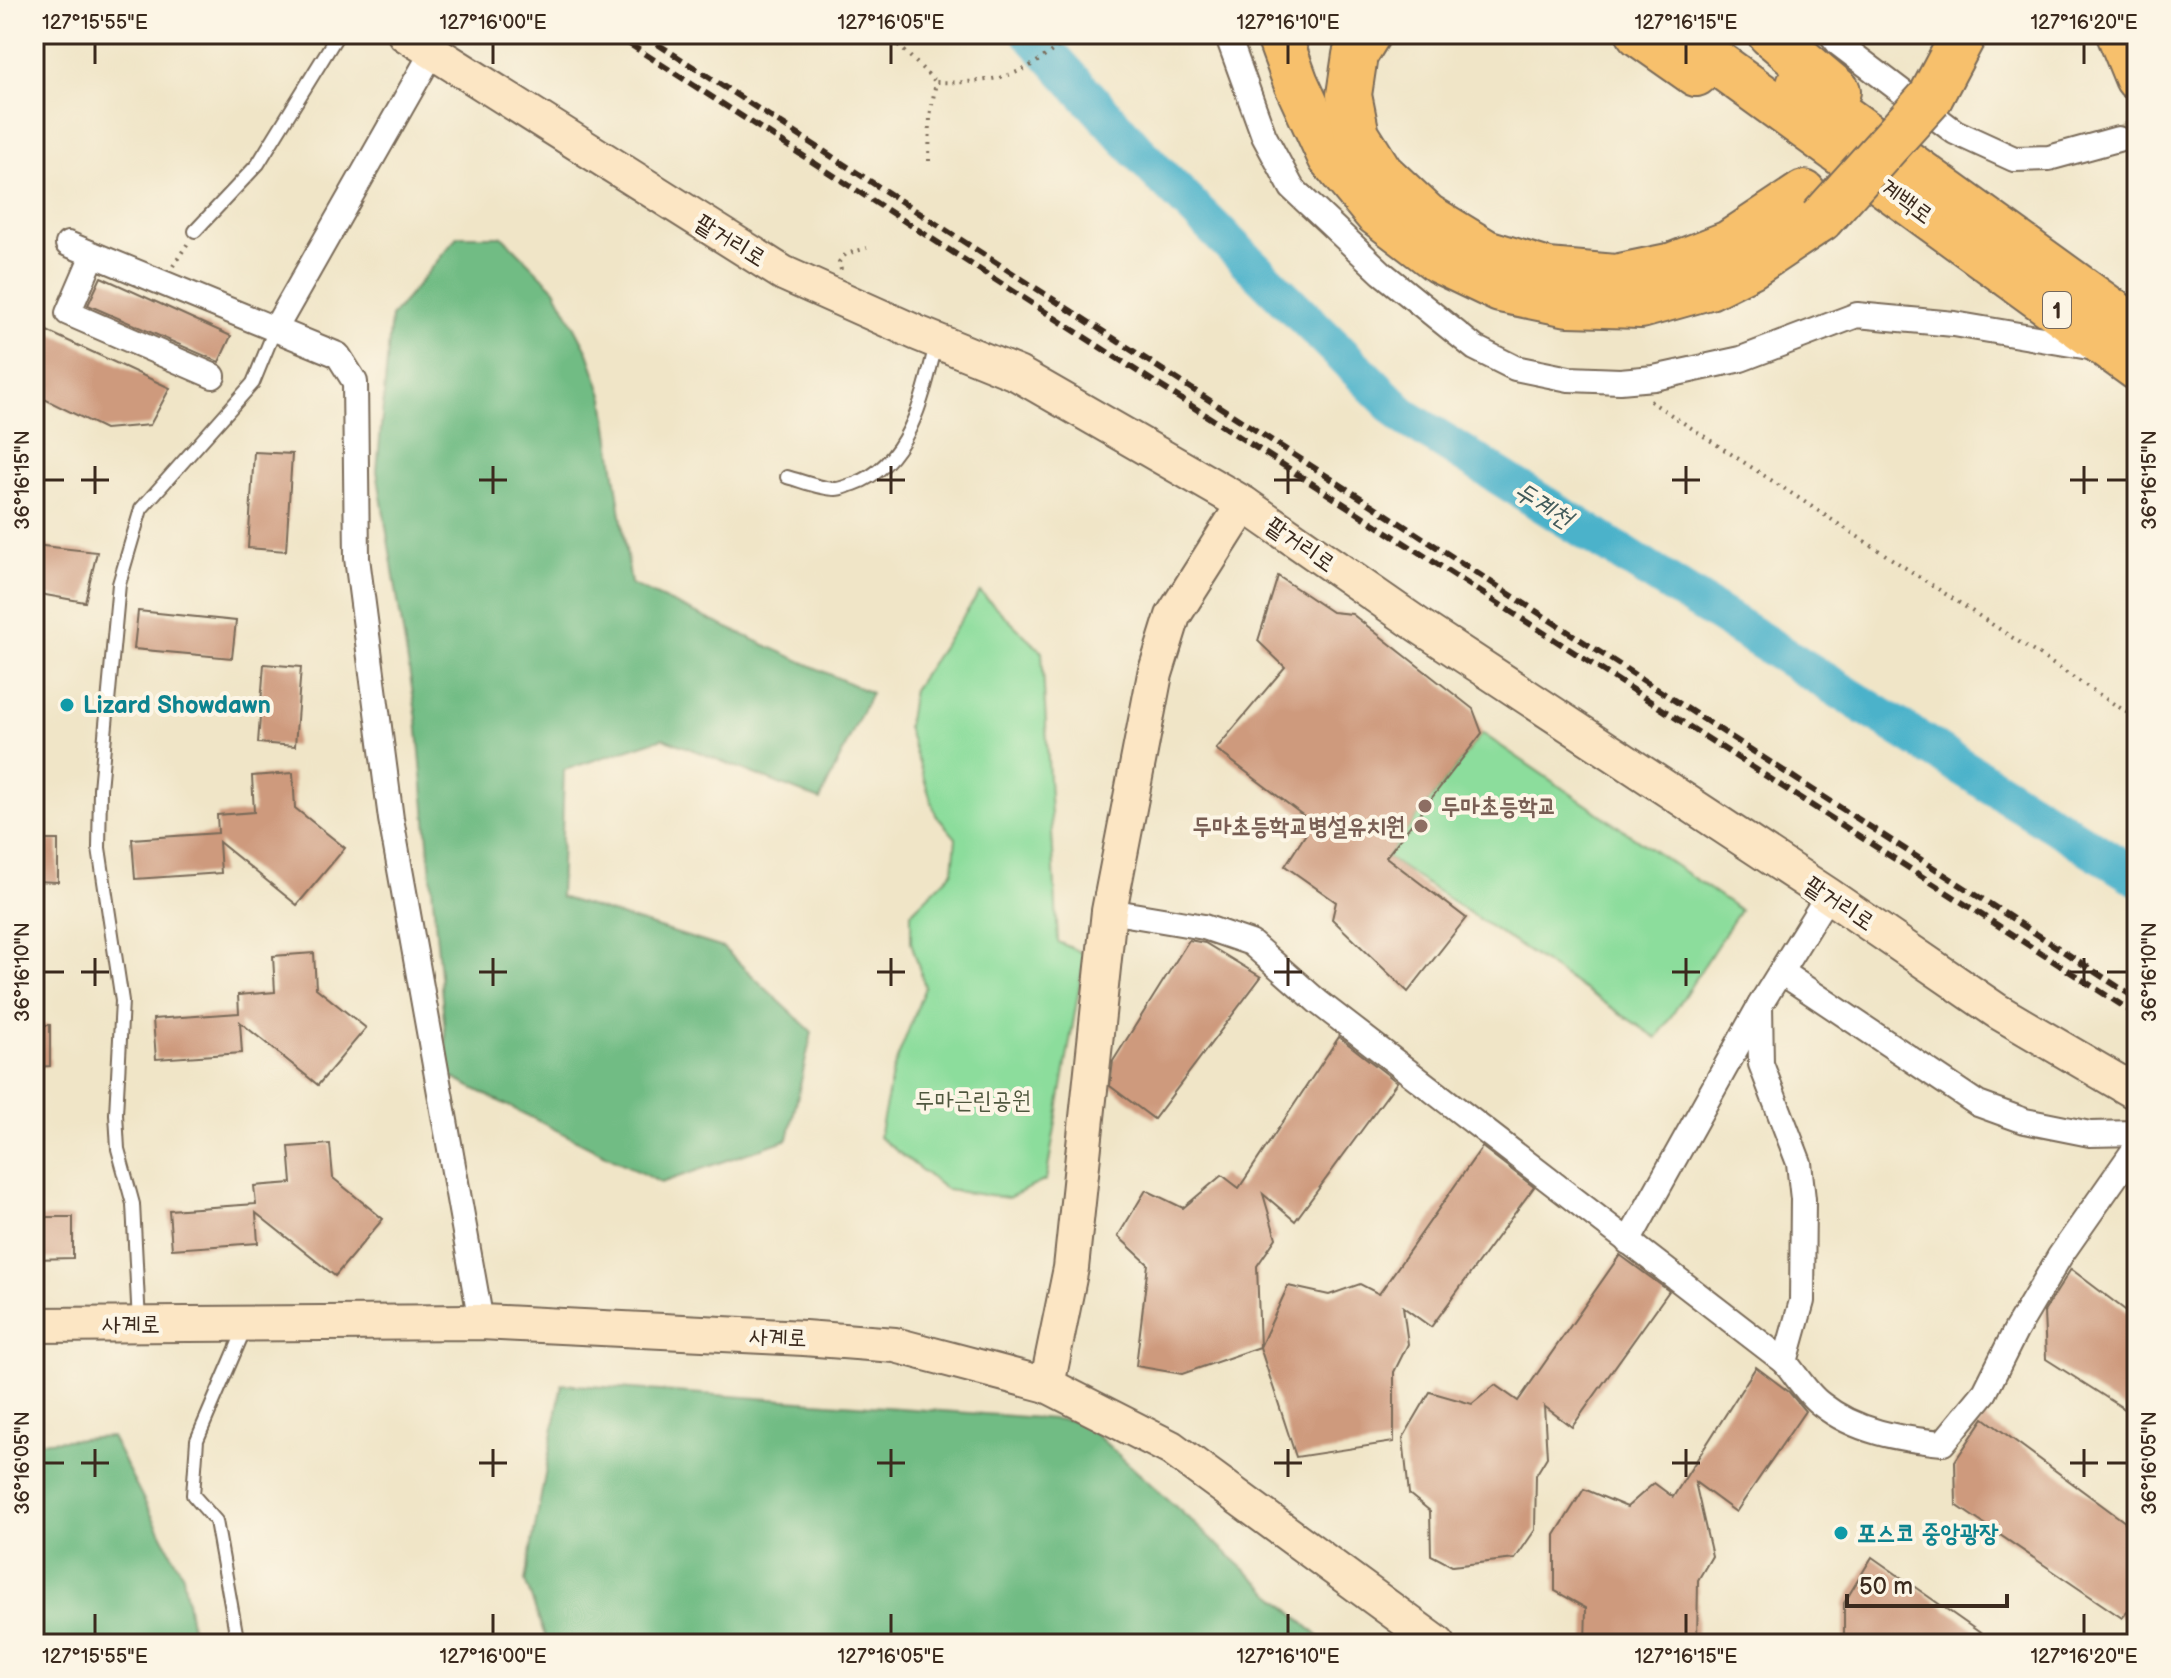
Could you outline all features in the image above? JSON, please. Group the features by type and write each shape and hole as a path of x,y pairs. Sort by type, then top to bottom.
{"highway":[{"path":"1278,34 1296,83 1330,157 1376,213 1439,261 1500,290 1568,304 1641,306 1709,287 1751,266 1812,206 1918,90 1964,34"},
{"path":"1368,34 1355,55 1349,95 1357,135 1381,173 1427,216 1486,252 1548,271 1615,277 1673,265 1812,206"},
{"path":"1639,34 1813,160 2000,268"},
{"name":"계백로","path":"1677,34 2000,268 2130,349"},
{"name":"계백로","path":"1729,34 1916,169 2130,349"},
{"path":"1770,34 1861,110 1916,169"},
{"path":"1918,90 1933,34"},
{"path":"2119,34 2137,78"}],"street":[{"path":"1227,34 1264,136 1292,188 1382,273 1475,348 1515,368 1569,379 1620,381 1654,378 1741,359 1857,315 1954,324 2130,349"},
{"path":"1831,34 1839,44 1955,132 2014,159 2049,158 2118,139"},
{"name":"팥거리로","path":"275,329 419,42 783,273 1018,374 1244,504 1460,654 1828,895 1997,1011 2137,1093"},
{"path":"68,244 338,355 355,382 357,558 391,819 481,1322"},
{"path":"93,255 68,313 213,376"},
{"path":"1047,1385 1071,1268 1109,911 1155,674 1173,616 1244,504"},
{"path":"1628,1242 1760,1005 1828,895"},
{"path":"1109,911 1204,927 1251,943 1318,1002 1785,1362 1819,1403 1854,1425 1903,1439 1943,1443 1985,1392 2016,1330 2060,1256 2137,1146"},
{"path":"1781,972 1978,1104 2025,1121 2090,1134 2137,1133"},
{"path":"1760,1005 1761,1064 1799,1163 1803,1199 1802,1301 1785,1362"},
{"name":"사계로","path":"34,1325 481,1322 895,1345 1047,1385 1171,1448 1438,1644"}],"lane":[{"path":"195,231 258,164 338,34"},
{"path":"139,1323 133,1204 117,1137 117,1064 122,1001 99,848 100,789 119,584 141,509 253,383 275,329"},
{"path":"787,477 837,489 866,480 892,457 911,427 925,391 937,341"},
{"path":"238,1644 216,1521 193,1495 197,1440 247,1325"}],"path":[{"path":"887,34 936,82 966,83 1025,69 1074,34"},
{"path":"929,161 930,116 936,82"},
{"path":"163,284 195,231"},
{"path":"1620,381 2137,719"}],"green space":[{"path":"458,236 502,236 555,289 587,350 604,398 631,584 871,693 820,800 663,738 564,770 560,897 723,948 812,1032 788,1139 661,1183 449,1076 417,719 377,471 391,317"},
{"name":"두마근린공원","path":"980,592 1042,652 1058,942 1085,954 1046,1180 1008,1198 947,1190 879,1137 893,1070 925,987 911,942 911,913 953,871 956,838 936,815 907,727 913,690"},
{"path":"1482,733 1740,910 1657,1038 1386,857"},
{"path":"562,1384 1081,1421 1327,1644 548,1644 525,1581"},
{"path":"111,1437 183,1575 194,1644 34,1644 34,1442"}],"building":[{"path":"101,277 231,336 219,362 88,305"},
{"path":"34,325 170,388 150,425 105,429 34,394"},
{"path":"254,452 292,454 286,551 248,548"},
{"path":"34,545 97,552 85,602 34,593"},
{"name":"두마초등학교","path":"1278,576 1332,612 1352,614 1473,709 1482,733 1386,857 1466,918 1408,992 1332,919 1336,902 1285,866 1313,823 1216,749 1285,667 1258,641"},
{"path":"138,611 236,621 232,658 134,649"},
{"path":"264,664 301,667 295,746 258,743"},
{"path":"293,773 295,808 345,848 297,905 219,842 221,873 135,879 132,839 218,833 217,815 254,812 252,776"},
{"path":"34,840 58,840 58,882 34,881"},
{"path":"1189,940 1205,943 1261,977 1154,1119 1110,1086 1113,1061"},
{"path":"314,953 316,988 366,1028 318,1085 240,1022 242,1053 156,1059 153,1019 239,1013 238,995 275,992 273,956"},
{"path":"34,1025 50,1025 50,1066 34,1067"},
{"path":"1339,1037 1397,1082 1295,1221 1263,1194 1276,1238 1257,1266 1260,1347 1182,1374 1136,1366 1148,1264 1118,1236 1146,1190 1183,1208 1222,1175 1239,1188"},
{"path":"330,1144 333,1178 383,1219 335,1276 256,1213 258,1243 172,1249 169,1210 256,1204 254,1186 292,1183 289,1147"},
{"path":"1482,1147 1534,1187 1431,1327 1403,1307 1408,1344 1394,1372 1394,1442 1296,1457 1260,1347 1288,1286 1329,1295 1360,1284 1379,1294"},
{"path":"34,1217 73,1217 73,1258 34,1259"},
{"path":"1620,1255 1669,1291 1572,1427 1544,1406 1547,1457 1536,1475 1535,1530 1515,1559 1452,1566 1431,1555 1430,1511 1409,1494 1403,1438 1430,1392 1472,1404 1495,1385 1518,1401"},
{"path":"2071,1269 2137,1319 2137,1417 2046,1359 2044,1312"},
{"path":"1756,1367 1789,1392 1805,1411 1736,1512 1695,1482 1712,1556 1698,1580 1697,1644 1585,1644 1586,1608 1555,1591 1555,1535 1584,1489 1627,1507 1654,1483 1673,1497"},
{"path":"1984,1418 2137,1531 2137,1601 2122,1618 1956,1505 1955,1461"},
{"path":"1872,1557 1996,1644 1844,1644 1844,1603"}],"waterway":[{"name":"두계천","path":"1031,34 1155,170 1405,417 2137,877"}],"tunnel":[{"path":"2118,139 2137,129"}],"railway":[{"path":"614,34 2137,1015"},
{"path":"642,34 2137,999"}],"place":[{"name":"Lizard Showdawn","path":"67,705"},
{"name":"두마초등학교","path":"1425,806"},
{"name":"두마초등학교병설유치원","path":"1421,826"},
{"name":"포스코 중앙광장","path":"1841,1533"}]}
